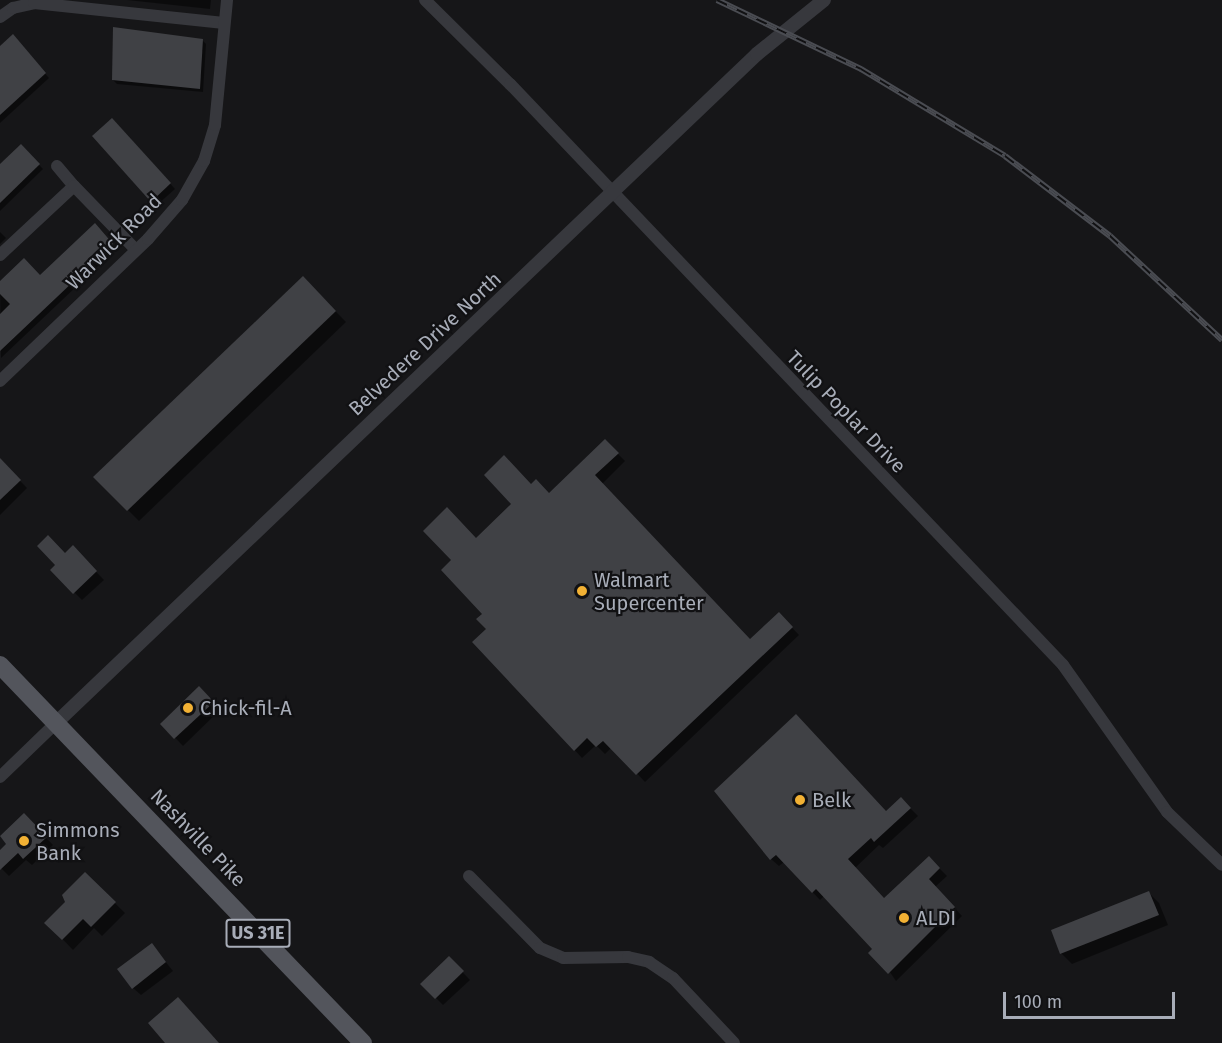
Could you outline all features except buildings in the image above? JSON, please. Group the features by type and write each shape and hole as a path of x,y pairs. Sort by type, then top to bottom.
{"main road":[{"name":"Nashville Pike","path":"0,665 363,1043"}],"street":[{"name":"Warwick Road","path":"0,381 136,250 182,201 204,161 215,124 227,0"},
{"name":"Tulip Poplar Drive","path":"424,0 615,193 774,366 1063,665 1167,812 1222,865"},
{"name":"Belvedere Drive North","path":"57,722 410,382 615,193 757,54 824,0"},
{"path":"2,13 34,3 224,22"},
{"path":"57,166 136,250"},
{"path":"0,255 74,186"},
{"path":"0,777 57,722"},
{"path":"469,876 540,948 563,958 628,957 649,962 673,978 734,1043"}],"railway":[{"path":"717,0 861,69 1005,156 1110,236 1222,340"}],"place":[{"name":"Walmart Supercenter","path":"582,591"},
{"name":"Chick-fil-A","path":"188,708"},
{"name":"Belk","path":"800,800"},
{"name":"Simmons Bank","path":"24,841"},
{"name":"ALDI","path":"904,918"}]}
